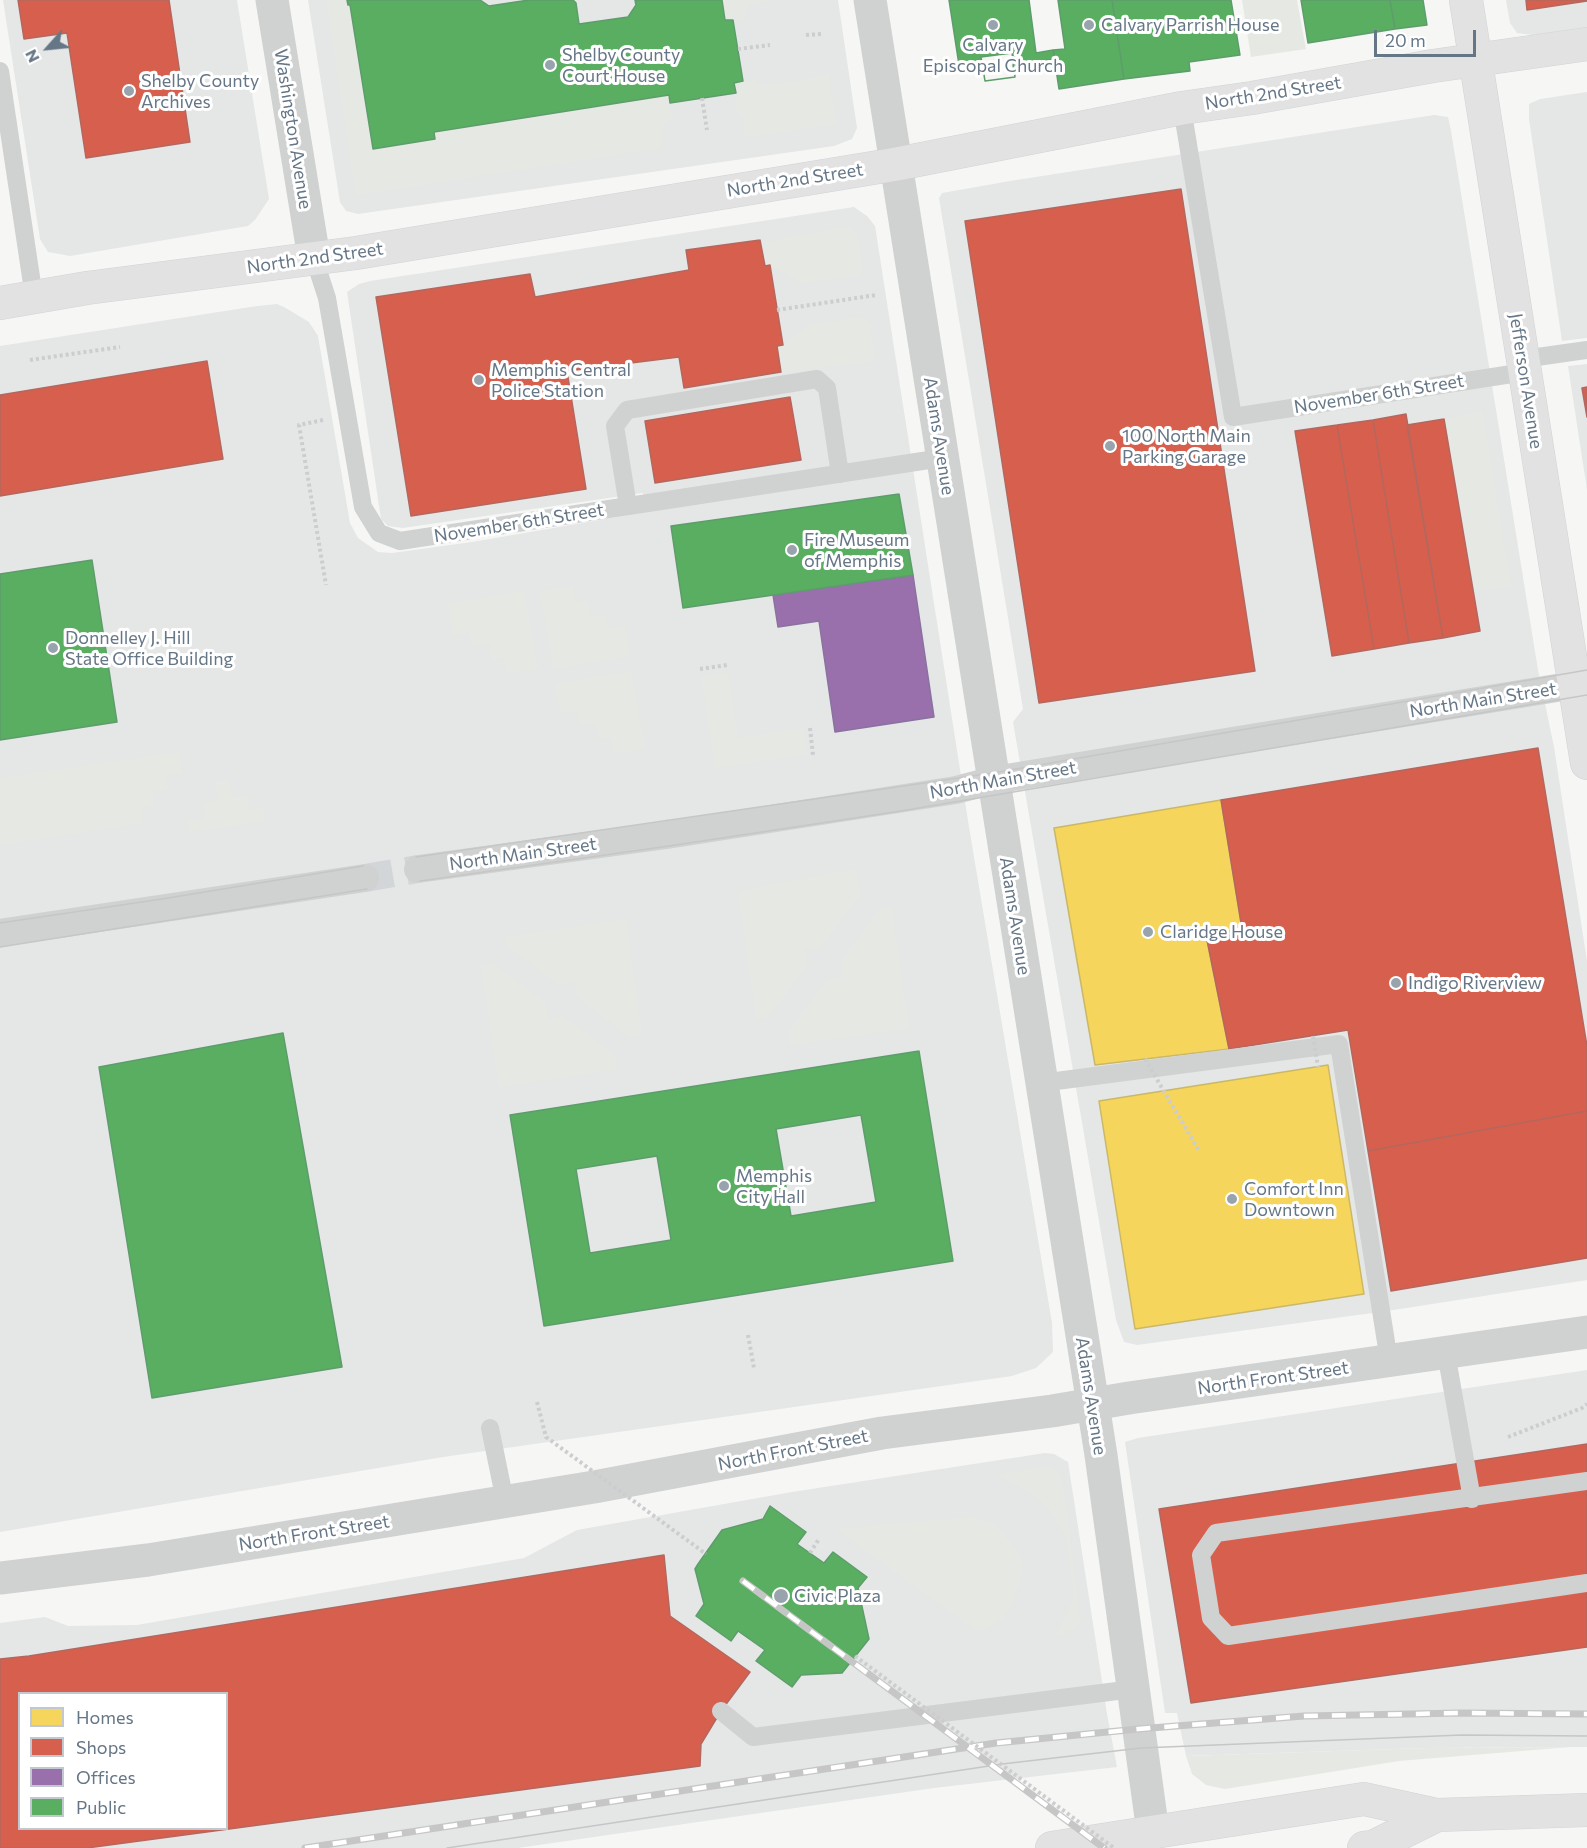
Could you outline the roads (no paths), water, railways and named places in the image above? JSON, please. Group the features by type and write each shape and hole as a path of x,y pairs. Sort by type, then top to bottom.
{"main road":[{"name":"Jefferson Avenue","path":"1466,0 1524,365 1581,683 1587,763"},
{"name":"North 2nd Street","path":"0,303 87,288 314,258 897,164 1182,108 1587,44"},
{"path":"1052,1848 1364,1799 1437,1815 1587,1810"},
{"path":"1364,1848 1373,1847 1437,1815"}],"street":[{"name":"Washington Avenue","path":"272,0 314,258"},
{"name":"Adams Avenue","path":"870,0 1101,1455 1153,1832"},
{"name":"North Main Street","path":"418,869 666,835 956,790 994,780 1581,683"},
{"path":"0,933 345,882"},
{"name":"North Front Street","path":"0,1578 148,1560 594,1487 882,1433 1587,1332"}],"lane":[{"path":"0,71 34,297"},
{"name":"November 6th Street","path":"1182,108 1233,417 1524,365 1587,350"},
{"name":"November 6th Street","path":"314,258 327,298 363,507 379,533 400,542 942,458"},
{"path":"628,506 615,426 627,410 816,379 827,388 840,474"},
{"path":"1041,1083 1339,1044 1389,1361"},
{"path":"1446,1353 1472,1499"},
{"path":"490,1428 505,1501"},
{"path":"1587,1481 1472,1499 1216,1533 1201,1555 1211,1618 1228,1636 1587,1583"},
{"path":"721,1712 753,1737 1133,1689"}],"tunnel":[{"path":"365,878 418,869"}],"tram line":[{"path":"416,857 993,773 1587,670"},
{"path":"420,881 901,811 1587,695"},
{"path":"0,923 363,866"},
{"path":"0,947 367,889"},
{"path":"447,1848 1002,1764 1141,1748 1462,1735 1587,1736"}],"railway":[{"path":"743,1581 1104,1848"},
{"path":"305,1848 996,1743 1304,1716 1462,1713 1587,1714"}],"place":[{"name":"Calvary Episcopal Church","path":"993,25"},
{"name":"Calvary Parrish House","path":"1089,25"},
{"name":"Shelby County Court House","path":"550,65"},
{"name":"Shelby County Archives","path":"129,91"},
{"name":"Memphis Central Police Station","path":"479,380"},
{"name":"100 North Main Parking Garage","path":"1110,446"},
{"name":"Fire Museum of Memphis","path":"792,550"},
{"name":"Donnelley J. Hill State Office Building","path":"53,648"},
{"name":"Claridge House","path":"1148,932"},
{"name":"Indigo Riverview","path":"1396,983"},
{"name":"Memphis City Hall","path":"724,1186"},
{"name":"Comfort Inn Downtown","path":"1232,1199"},
{"name":"Civic Plaza","path":"781,1596"}]}
